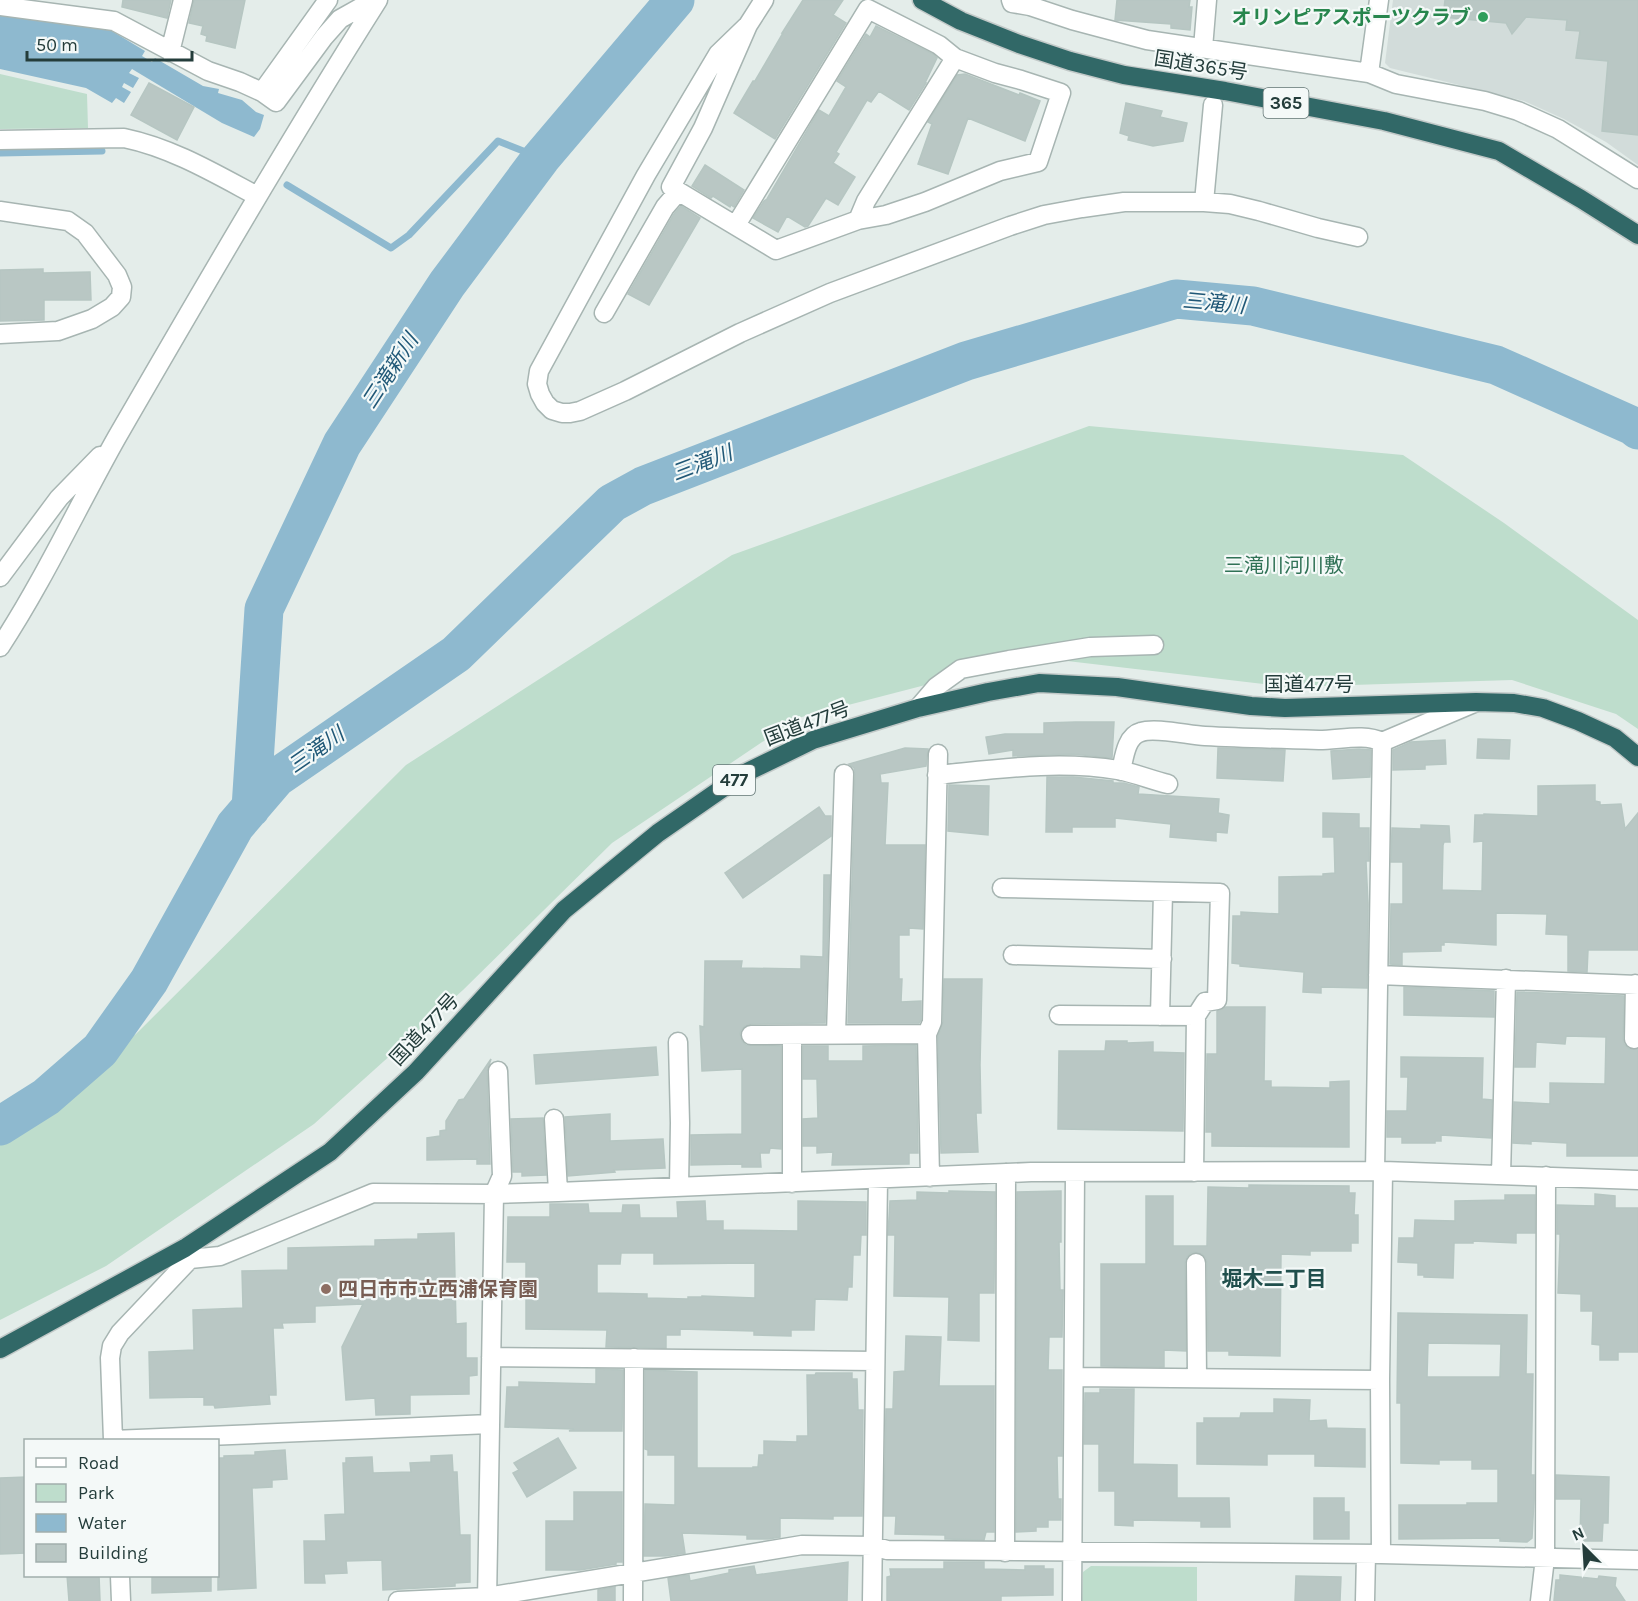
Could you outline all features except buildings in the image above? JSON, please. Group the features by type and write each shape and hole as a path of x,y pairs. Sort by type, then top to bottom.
{"highway":[{"name":"国道365号","path":"922,0 962,21 1070,61 1124,75 1384,121 1499,152 1581,199 1638,236"},
{"name":"国道477号","path":"0,1349 187,1253 330,1152 416,1072 564,909 657,833 743,774 813,740 918,708 1039,683 1118,687 1251,706 1285,708 1476,702 1514,703 1543,708 1578,721 1615,738 1638,757"}],"street":[{"path":"170,52 183,0"},
{"path":"262,92 328,0"},
{"path":"0,6 114,21 170,52 208,71 262,92 276,102 340,19 376,0"},
{"path":"0,647 257,196 376,0"},
{"path":"736,225 868,9 939,45 955,57 995,73 1061,93 1038,162 1000,171 925,202 886,215 858,220 776,250 671,187 703,128 748,25 764,0"},
{"path":"1011,0 1012,3 1030,6 1110,32 1147,40 1369,73 1396,84 1485,101 1518,111 1558,129 1638,179"},
{"path":"1203,48 1207,0"},
{"path":"1369,73 1379,0"},
{"path":"748,25 718,54 646,175 539,371 537,384 540,394 552,410 570,413 580,411 782,313 969,241 1044,215 1124,202 1204,202 1230,204 1358,237"},
{"path":"858,220 866,201 955,57"},
{"path":"1204,202 1213,105"},
{"path":"0,140 124,138 139,141 157,146 196,163 257,196"},
{"path":"604,313 665,207 678,192"},
{"path":"0,211 68,221 85,232 117,275 122,286 121,297 112,307 92,319 58,331 0,334"},
{"path":"0,577 59,498 116,440"},
{"path":"918,708 936,687 961,669 1090,647 1154,645"},
{"path":"1121,771 1131,739 1135,734 1148,730 1204,736 1303,740 1372,737 1382,742 1476,702"},
{"path":"1365,1601 1373,1554 1380,1380 1378,975 1382,742"},
{"path":"930,1177 927,1034 932,1022 938,754"},
{"path":"938,775 1054,765 1121,771 1168,784"},
{"path":"836,1035 844,774"},
{"path":"1002,888 1220,893 1217,1000 1205,1002 1196,1016 1194,1172"},
{"path":"1160,1016 1163,892"},
{"path":"1013,955 1161,959"},
{"path":"1378,975 1637,985 1634,1039"},
{"path":"1501,1175 1506,979"},
{"path":"1059,1015 1196,1016"},
{"path":"751,1035 927,1034"},
{"path":"792,1035 792,1183"},
{"path":"678,1042 679,1187"},
{"path":"487,1599 494,1194 502,1176 498,1071"},
{"path":"554,1119 558,1192"},
{"path":"113,1439 110,1358 112,1346 120,1333 187,1253 220,1256 373,1193 494,1194 1075,1172 1379,1171 1638,1179"},
{"path":"1072,1601 1075,1172"},
{"path":"1005,1551 1006,1173"},
{"path":"1540,1601 1545,1558 1546,1176"},
{"path":"872,1601 878,1179"},
{"path":"1196,1263 1197,1378"},
{"path":"491,1357 875,1361"},
{"path":"633,1601 634,1358"},
{"path":"1074,1377 1380,1380"},
{"path":"137,1439 490,1424"},
{"path":"398,1601 487,1599 802,1545 873,1546 887,1550 1373,1554 1638,1560"},
{"path":"120,1577 121,1601"}],"shaded area":[{"path":"1393,0 1638,0 1638,165 1606,142 1524,101 1390,68 1385,63"}],"green space":[{"path":"0,74 87,94 88,128 0,129"},
{"name":"三滝川河川敷","path":"1089,426 1403,455 1504,523 1638,620 1638,729 1616,714 1512,680 1288,687 1033,657 798,718 612,843 463,990 314,1124 106,1266 0,1320 0,1130 136,1034 406,765 732,555"},
{"path":"1091,1566 1197,1567 1197,1601 1082,1601 1083,1572"}],"water":[{"path":"0,14 107,28 145,51 142,56 152,62 155,58 203,86 219,89 218,93 242,100 256,112 264,115 260,129 254,137 222,123 132,69 129,73 139,78 133,88 124,83 122,87 131,92 124,103 116,98 112,103 86,88 0,69"}],"waterway":[{"name":"三滝新川","path":"251,808 264,609 342,444 447,284 541,158 675,0"},
{"path":"287,185 391,248 409,235 498,141 541,158"},
{"path":"0,153 102,151"},
{"name":"三滝川","path":"0,1126 46,1097 100,1050 149,981 235,826 276,778 456,654 612,503 643,486 966,361 1176,299 1253,306 1496,365 1638,430"}],"place":[{"name":"オリンピアスポーツクラブ","path":"1483,17"},
{"name":"四日市市立西浦保育園","path":"326,1289"}],"district":[{"name":"堀木二丁目","path":"1274,1279"}]}
